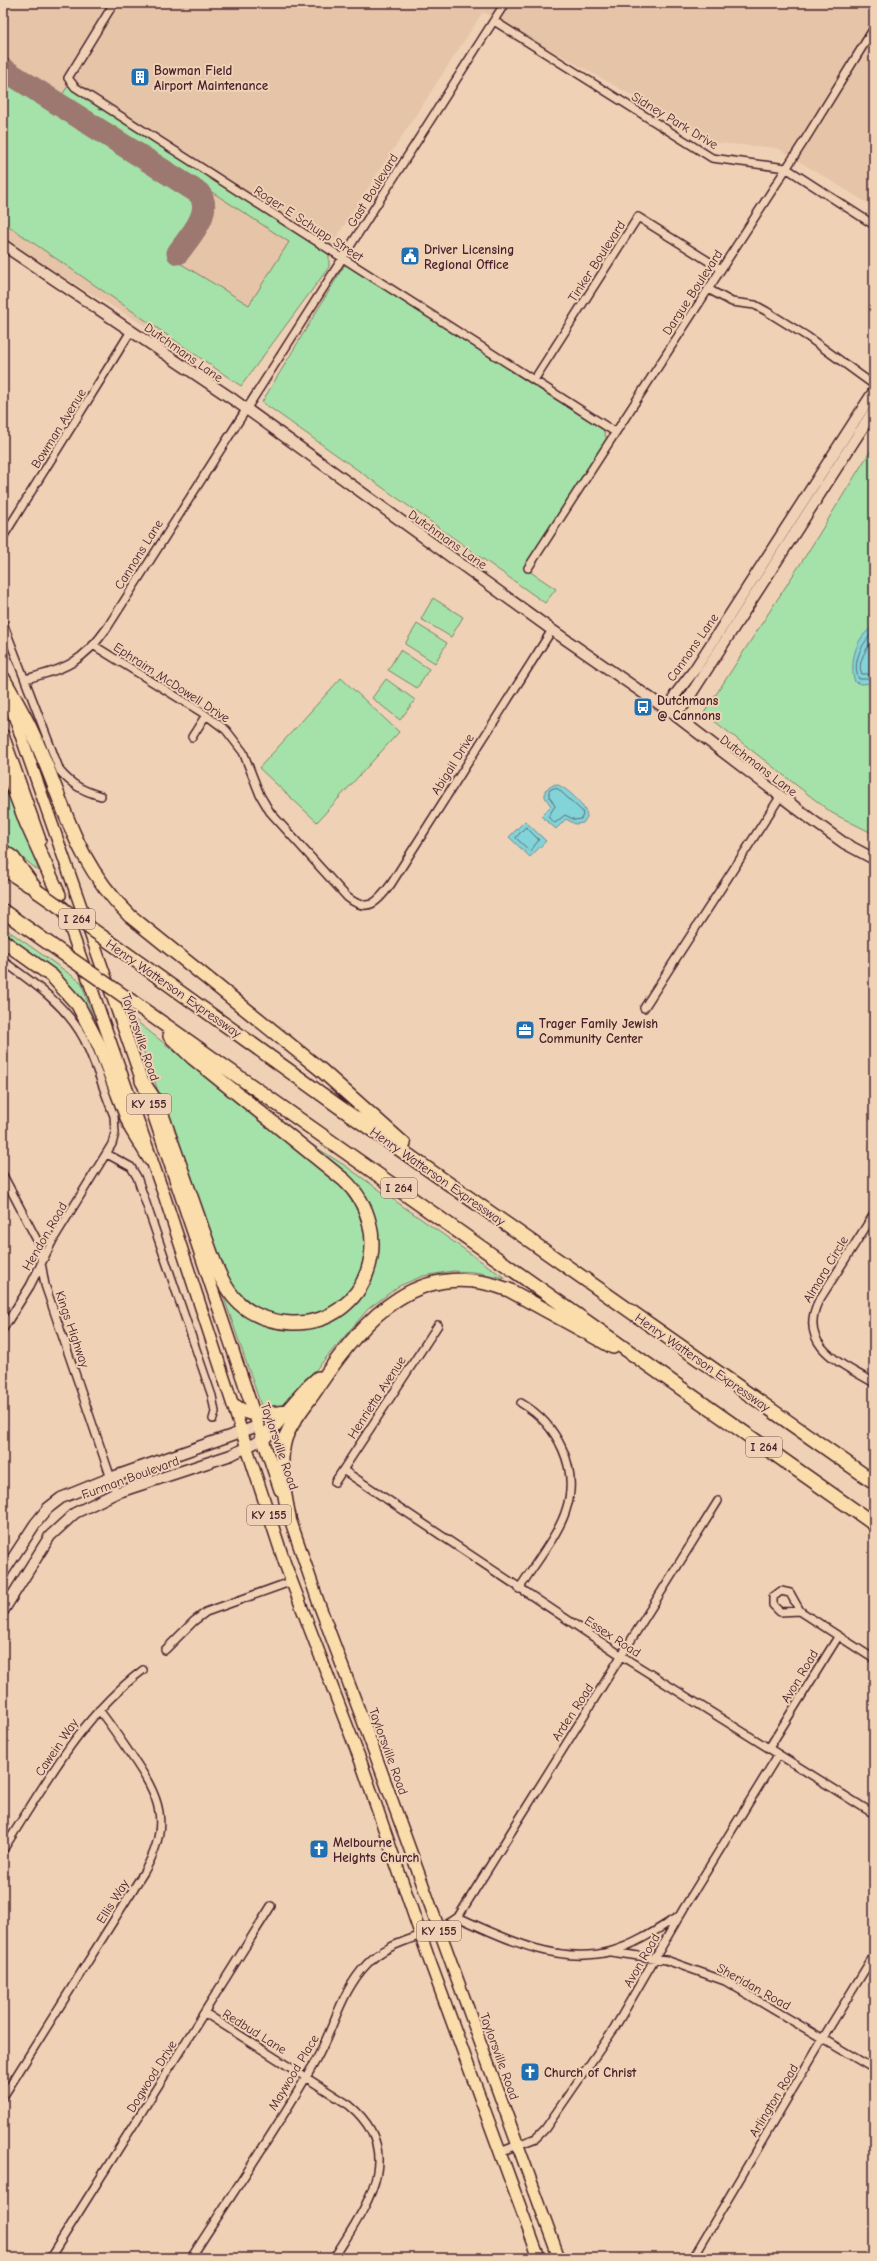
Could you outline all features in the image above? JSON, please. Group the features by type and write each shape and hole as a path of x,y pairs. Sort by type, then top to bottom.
{"highway":[{"path":"3,678 32,732 79,848 92,872 115,901 145,929 320,1069 450,1185"},
{"path":"3,761 26,822 59,895"},
{"path":"3,851 13,858 37,891"},
{"name":"Henry Watterson Expressway","path":"3,868 117,947 450,1185 874,1482"},
{"name":"I 264","path":"3,911 604,1332 653,1369 874,1524"},
{"path":"3,941 52,976 78,1005 99,1045 131,1128 150,1159"},
{"path":"142,1081 159,1107 220,1276 239,1303 252,1313 266,1319 280,1322 299,1323 315,1320 335,1311 346,1303 362,1284 369,1269 373,1250 370,1221 356,1193 344,1180 193,1058 143,1009"},
{"path":"289,1517 282,1480 282,1456 286,1438 296,1418 333,1365 367,1323 391,1302 423,1285 449,1280 460,1280 494,1285 509,1290 653,1369"},
{"path":"263,1439 307,1388 333,1365"},
{"path":"235,1406 256,1420 266,1416 286,1412"}],"main road":[{"name":"Dutchmans Lane","path":"3,245 246,409 552,630 672,713 780,797 844,842 874,858"},
{"name":"Cannons Lane","path":"672,713 674,695 695,669 874,391"},
{"name":"Cannons Lane","path":"672,713 684,705 874,410"},
{"name":"Taylorsville Road","path":"3,685 142,1081 319,1604 559,2258"},
{"name":"KY 155","path":"3,735 235,1406 242,1431 293,1581 361,1762 421,1935 539,2258"},
{"name":"Furman Boulevard","path":"3,1573 25,1538 48,1508 61,1498 110,1478 242,1431 256,1420"},
{"name":"Furman Boulevard","path":"3,1611 41,1548 57,1527 84,1507 116,1494 248,1447 263,1439"}],"street":[{"name":"Roger E Schupp Street","path":"114,3 68,78 70,83 615,432"},
{"name":"Gast Boulevard","path":"246,409 505,3"},
{"name":"Sidney Park Drive","path":"494,21 712,158 786,168 874,225"},
{"name":"Dargue Boulevard","path":"528,568 786,168 874,28"},
{"name":"Tinker Boulevard","path":"534,380 638,217 721,269"},
{"path":"708,289 732,302 755,304 808,337 874,385"},
{"name":"Bowman Avenue","path":"3,537 131,331"},
{"name":"Cannons Lane","path":"25,679 61,670 80,658 107,628 246,409"},
{"path":"3,623 60,771 79,788 100,796"},
{"name":"Abigail Drive","path":"367,905 380,900 391,884 552,630"},
{"name":"Ephraim McDowell Drive","path":"93,645 206,715 226,730 238,744 247,761 260,795 273,816 347,896 354,902 367,905"},
{"path":"192,738 206,715"},
{"path":"644,1008 780,797"},
{"name":"Hendon Road","path":"3,961 46,993 62,1009 84,1039 114,1116 115,1133 107,1154 40,1262 30,1286 3,1329"},
{"path":"107,1154 131,1167 137,1177 212,1396 214,1412 213,1419"},
{"name":"Kings Highway","path":"3,1175 41,1248 40,1262 45,1285 116,1494"},
{"name":"Almara Circle","path":"874,1214 818,1302 813,1315 812,1327 817,1342 827,1353 874,1383"},
{"name":"Henrietta Avenue","path":"335,1482 438,1325"},
{"path":"519,1589 563,1518 568,1502 570,1484 565,1455 557,1438 538,1414 521,1403"},
{"name":"Essex Road","path":"343,1470 621,1656 874,1814"},
{"name":"Arden Road","path":"439,1928 458,1917 718,1501"},
{"path":"165,1650 194,1621 206,1612 293,1581"},
{"path":"800,1611 874,1659"},
{"name":"Avon Road","path":"769,1748 838,1636"},
{"name":"Cawein Way","path":"3,1850 73,1741 108,1699 143,1670"},
{"name":"Ellis Way","path":"3,2097 144,1872 157,1845 160,1816 154,1791 99,1710"},
{"name":"Avon Road","path":"500,2152 536,2138 545,2129 614,2029 680,1915 778,1755"},
{"name":"Dogwood Drive","path":"50,2258 271,1906"},
{"name":"Sheridan Road","path":"611,1952 641,1939 680,1915"},
{"name":"Sheridan Road","path":"458,1917 504,1939 543,1950 586,1954 611,1952 656,1958 700,1971 725,1981 874,2069"},
{"name":"Maywood Place","path":"191,2258 324,2047 342,2001 356,1977 367,1964 380,1953 439,1928"},
{"name":"Arlington Road","path":"693,2258 822,2038 874,1955"},
{"name":"Redbud Lane","path":"205,2013 306,2076 357,2111 372,2132 377,2152 377,2172 373,2191 334,2258"}],"shaded area":[{"path":"3,3 874,3 874,207 777,148 717,143 483,12 241,383 3,241"}],"green space":[{"path":"3,76 191,196 194,202 196,214 168,256 249,305 289,242 62,95 68,86 329,254 329,267 241,386 3,222"},
{"path":"347,261 603,429 608,443 526,569 556,589 545,603 262,402"},
{"path":"874,445 874,834 832,813 704,713 808,552"},
{"path":"433,598 463,617 451,637 421,619"},
{"path":"417,624 447,643 435,663 405,644"},
{"path":"400,650 429,669 417,688 388,670"},
{"path":"341,678 399,732 317,822 259,768"},
{"path":"386,679 415,700 400,720 372,698"},
{"path":"3,774 39,871 3,842"},
{"path":"3,927 81,982 94,1020 3,935"},
{"path":"131,1017 329,1174 351,1195 366,1232 364,1262 352,1288 331,1306 305,1316 277,1315 249,1302 225,1274"},
{"path":"306,1141 344,1165 505,1278 474,1272 453,1271 423,1276 399,1286 368,1309 288,1402 283,1406 263,1411 222,1292 235,1304 315,1325 366,1281 373,1272 377,1259 378,1232 374,1216 366,1201 345,1175"}],"water":[{"path":"874,627 874,683 861,684 855,682 853,675 853,660 862,637 867,631"},
{"path":"555,784 570,792 580,802 587,817 583,823 575,824 566,819 556,829 541,816 551,806 545,797 545,790"},
{"path":"525,821 546,841 530,857 509,837"}],"taxiway":[{"path":"3,69 199,193 203,200 204,208 202,216 178,253"}],"place":[{"name":"Bowman Field Airport Maintenance","path":"140,77"},
{"name":"Driver Licensing Regional Office","path":"410,256"},
{"name":"Dutchmans @ Cannons","path":"643,707"},
{"name":"Trager Family Jewish Community Center","path":"525,1030"},
{"name":"Melbourne Heights Church","path":"319,1849"},
{"name":"Church of Christ","path":"530,2072"}]}
